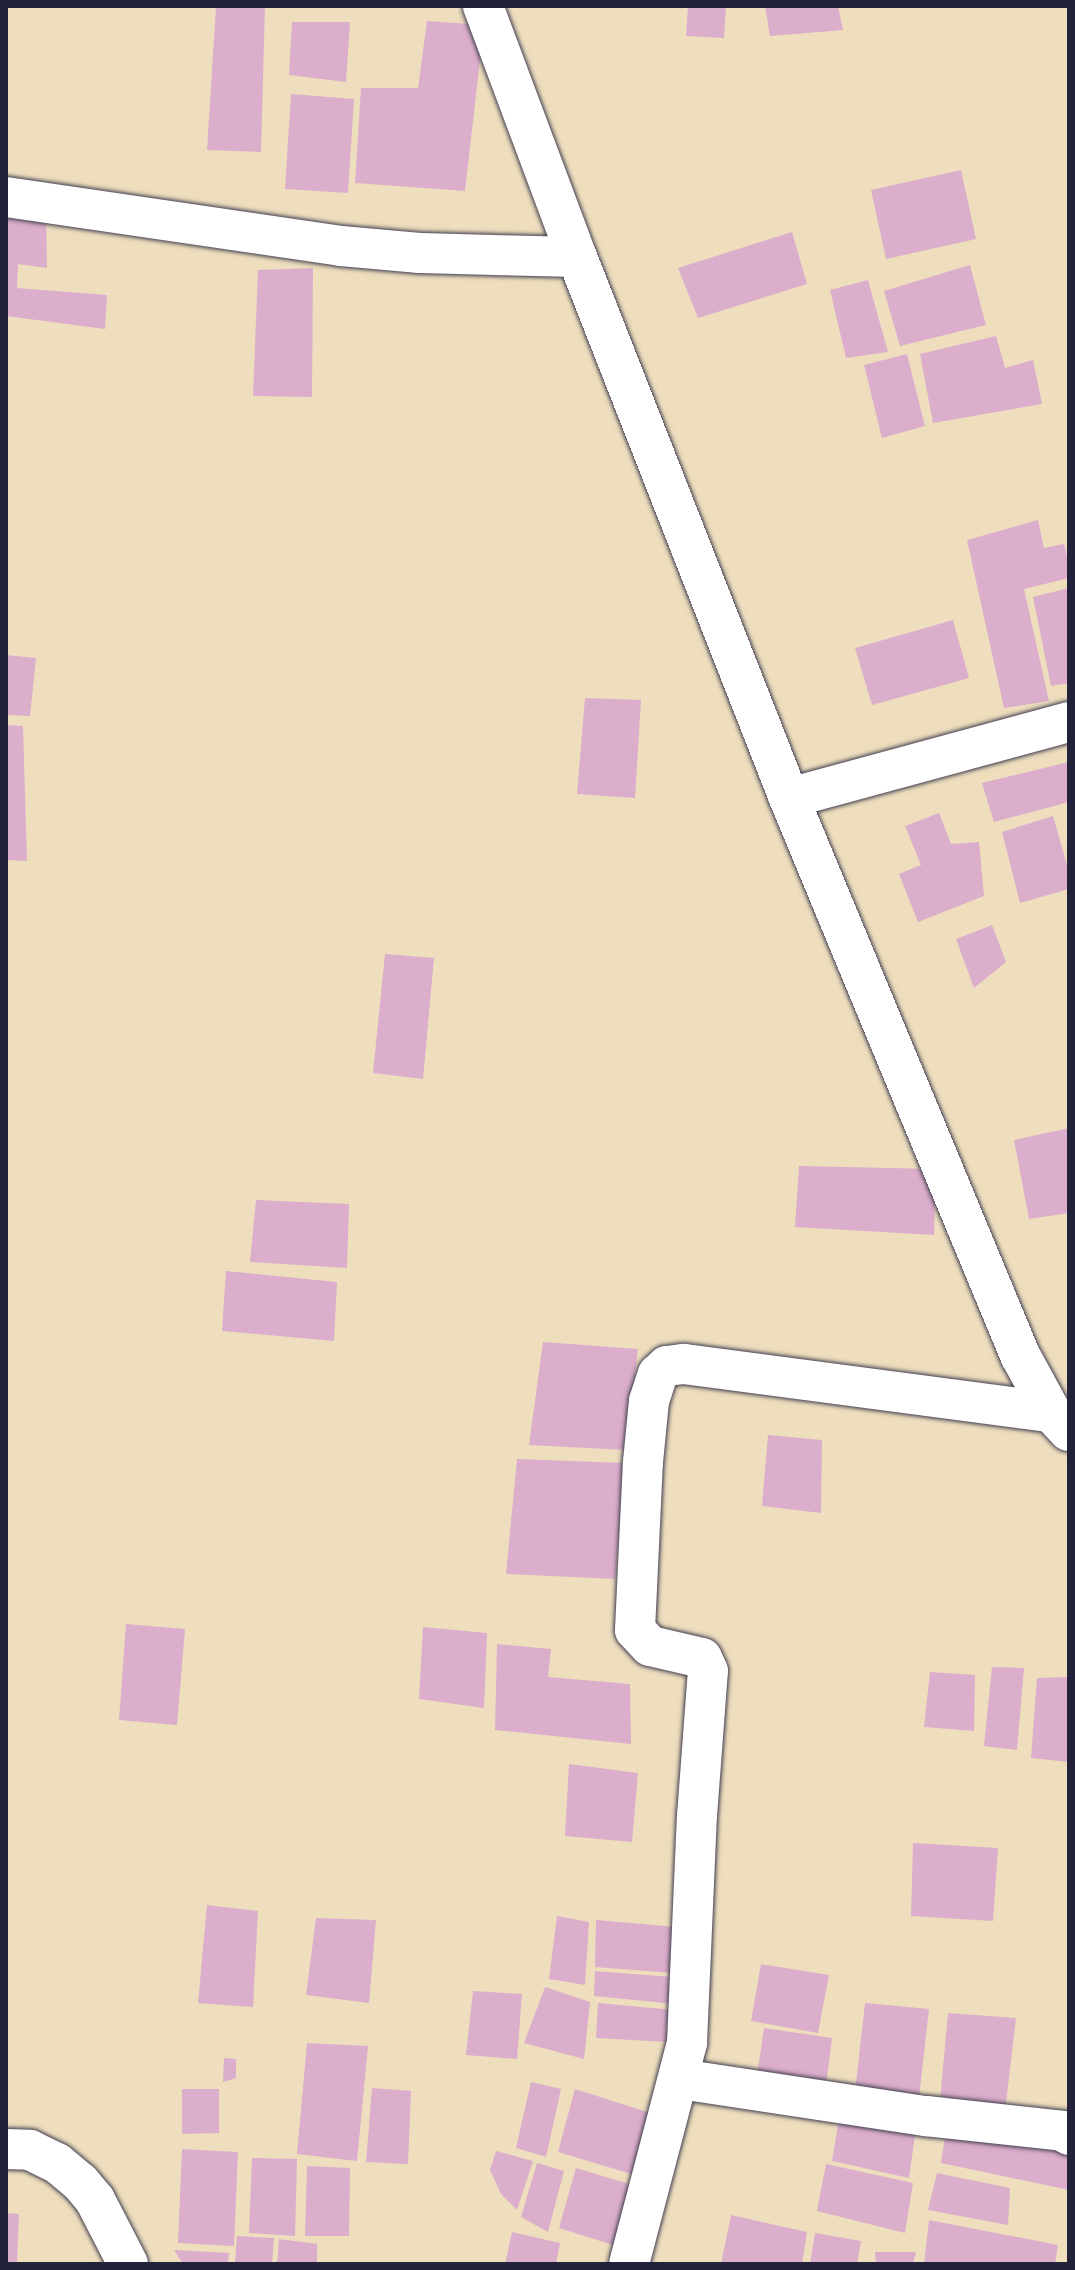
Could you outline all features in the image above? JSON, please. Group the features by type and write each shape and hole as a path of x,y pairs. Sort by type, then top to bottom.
{"street":[{"path":"483,6 577,257 789,798 1020,1355 1060,1421"},
{"path":"6,197 341,246 420,253 577,257"},
{"path":"789,798 1069,722"},
{"path":"629,2264 687,2043 697,1816 708,1671 702,1658 650,1646 641,1640 635,1630 643,1462 649,1401 658,1374 667,1366 684,1364 1060,1421"},
{"path":"680,2079 926,2116 1063,2131 1069,2135"},
{"path":"6,2149 30,2150 57,2163 80,2182 95,2200 128,2264"}],"building":[{"path":"216,6 265,6 261,152 207,150"},
{"path":"688,6 726,6 724,38 686,36"},
{"path":"765,6 838,6 843,30 770,36"},
{"path":"427,21 484,25 465,191 355,183 361,88 418,88"},
{"path":"292,22 350,22 346,82 289,75"},
{"path":"291,94 354,99 348,193 285,189"},
{"path":"961,170 976,239 886,259 871,190"},
{"path":"6,207 46,211 47,268 18,264 17,288 107,295 105,329 6,316"},
{"path":"792,232 807,284 698,318 678,268"},
{"path":"970,265 986,325 900,346 884,291"},
{"path":"313,268 312,397 253,396 258,270"},
{"path":"868,280 888,352 846,358 830,290"},
{"path":"996,336 1005,368 1033,360 1042,404 933,423 920,354"},
{"path":"907,354 925,426 882,438 864,365"},
{"path":"1038,520 1044,548 1064,544 1069,564 1069,578 1024,589 1049,701 1004,708 967,540"},
{"path":"1069,588 1069,683 1051,686 1033,597"},
{"path":"953,620 969,678 872,705 855,648"},
{"path":"6,655 36,658 30,716 6,715"},
{"path":"585,698 641,700 635,798 577,794"},
{"path":"6,725 23,726 27,861 6,860"},
{"path":"1069,762 1069,802 994,822 982,783"},
{"path":"939,813 951,844 979,842 984,896 918,922 899,874 921,865 905,826"},
{"path":"1053,816 1069,872 1069,889 1020,903 1002,832"},
{"path":"992,925 1006,962 974,988 956,939"},
{"path":"385,954 434,958 423,1079 373,1073"},
{"path":"1069,1128 1069,1213 1029,1219 1014,1140"},
{"path":"799,1166 936,1169 934,1235 795,1227"},
{"path":"256,1200 349,1204 347,1268 250,1262"},
{"path":"226,1271 337,1282 334,1341 222,1331"},
{"path":"543,1342 638,1349 626,1450 529,1445"},
{"path":"768,1435 822,1440 821,1513 762,1506"},
{"path":"517,1459 625,1463 615,1579 506,1574"},
{"path":"126,1624 185,1629 177,1725 119,1720"},
{"path":"423,1627 487,1633 484,1708 419,1699"},
{"path":"497,1644 551,1649 548,1677 630,1684 631,1744 495,1730"},
{"path":"992,1667 1024,1668 1017,1750 984,1746"},
{"path":"930,1672 975,1675 974,1731 924,1727"},
{"path":"1069,1677 1069,1762 1031,1758 1037,1678"},
{"path":"569,1764 638,1773 632,1842 565,1836"},
{"path":"913,1843 998,1848 993,1921 911,1916"},
{"path":"207,1905 258,1911 253,2007 198,2003"},
{"path":"557,1916 589,1922 585,1985 549,1979"},
{"path":"316,1918 376,1920 369,2003 306,1995"},
{"path":"596,1920 688,1928 686,1974 595,1967"},
{"path":"761,1964 829,1975 818,2033 751,2021"},
{"path":"595,1971 685,1978 685,2005 594,1996"},
{"path":"545,1987 590,2002 584,2059 524,2043"},
{"path":"473,1991 522,1994 517,2059 466,2055"},
{"path":"598,2003 684,2011 685,2043 596,2038"},
{"path":"865,2003 929,2009 919,2098 855,2092"},
{"path":"948,2013 1016,2018 1004,2120 939,2111"},
{"path":"764,2028 832,2038 825,2095 756,2082"},
{"path":"307,2043 368,2046 357,2161 297,2154"},
{"path":"224,2058 236,2059 236,2078 223,2082"},
{"path":"531,2082 561,2089 546,2157 516,2148"},
{"path":"372,2088 411,2091 408,2164 366,2162"},
{"path":"182,2089 219,2089 219,2133 182,2134"},
{"path":"575,2089 666,2118 648,2179 558,2152"},
{"path":"841,2107 917,2121 909,2178 832,2161"},
{"path":"946,2130 1069,2152 1069,2190 941,2163"},
{"path":"182,2149 238,2152 234,2246 178,2243"},
{"path":"496,2151 533,2161 517,2210 501,2194 490,2170"},
{"path":"252,2158 297,2159 295,2236 249,2233"},
{"path":"537,2163 564,2171 548,2232 521,2217"},
{"path":"826,2164 913,2183 905,2233 817,2211"},
{"path":"307,2166 350,2168 349,2236 305,2236"},
{"path":"576,2168 646,2189 629,2250 559,2228"},
{"path":"937,2173 1010,2188 1008,2225 928,2210"},
{"path":"6,2213 19,2214 17,2264 6,2264"},
{"path":"731,2215 807,2232 802,2264 721,2264"},
{"path":"929,2220 1058,2245 1055,2264 924,2264"},
{"path":"512,2232 560,2243 556,2264 505,2264"},
{"path":"815,2233 861,2241 857,2264 810,2264"},
{"path":"237,2236 274,2238 272,2264 235,2264"},
{"path":"279,2239 317,2244 317,2264 277,2264"},
{"path":"174,2250 229,2253 228,2264 183,2264"},
{"path":"875,2252 916,2252 913,2264 876,2264"}]}
